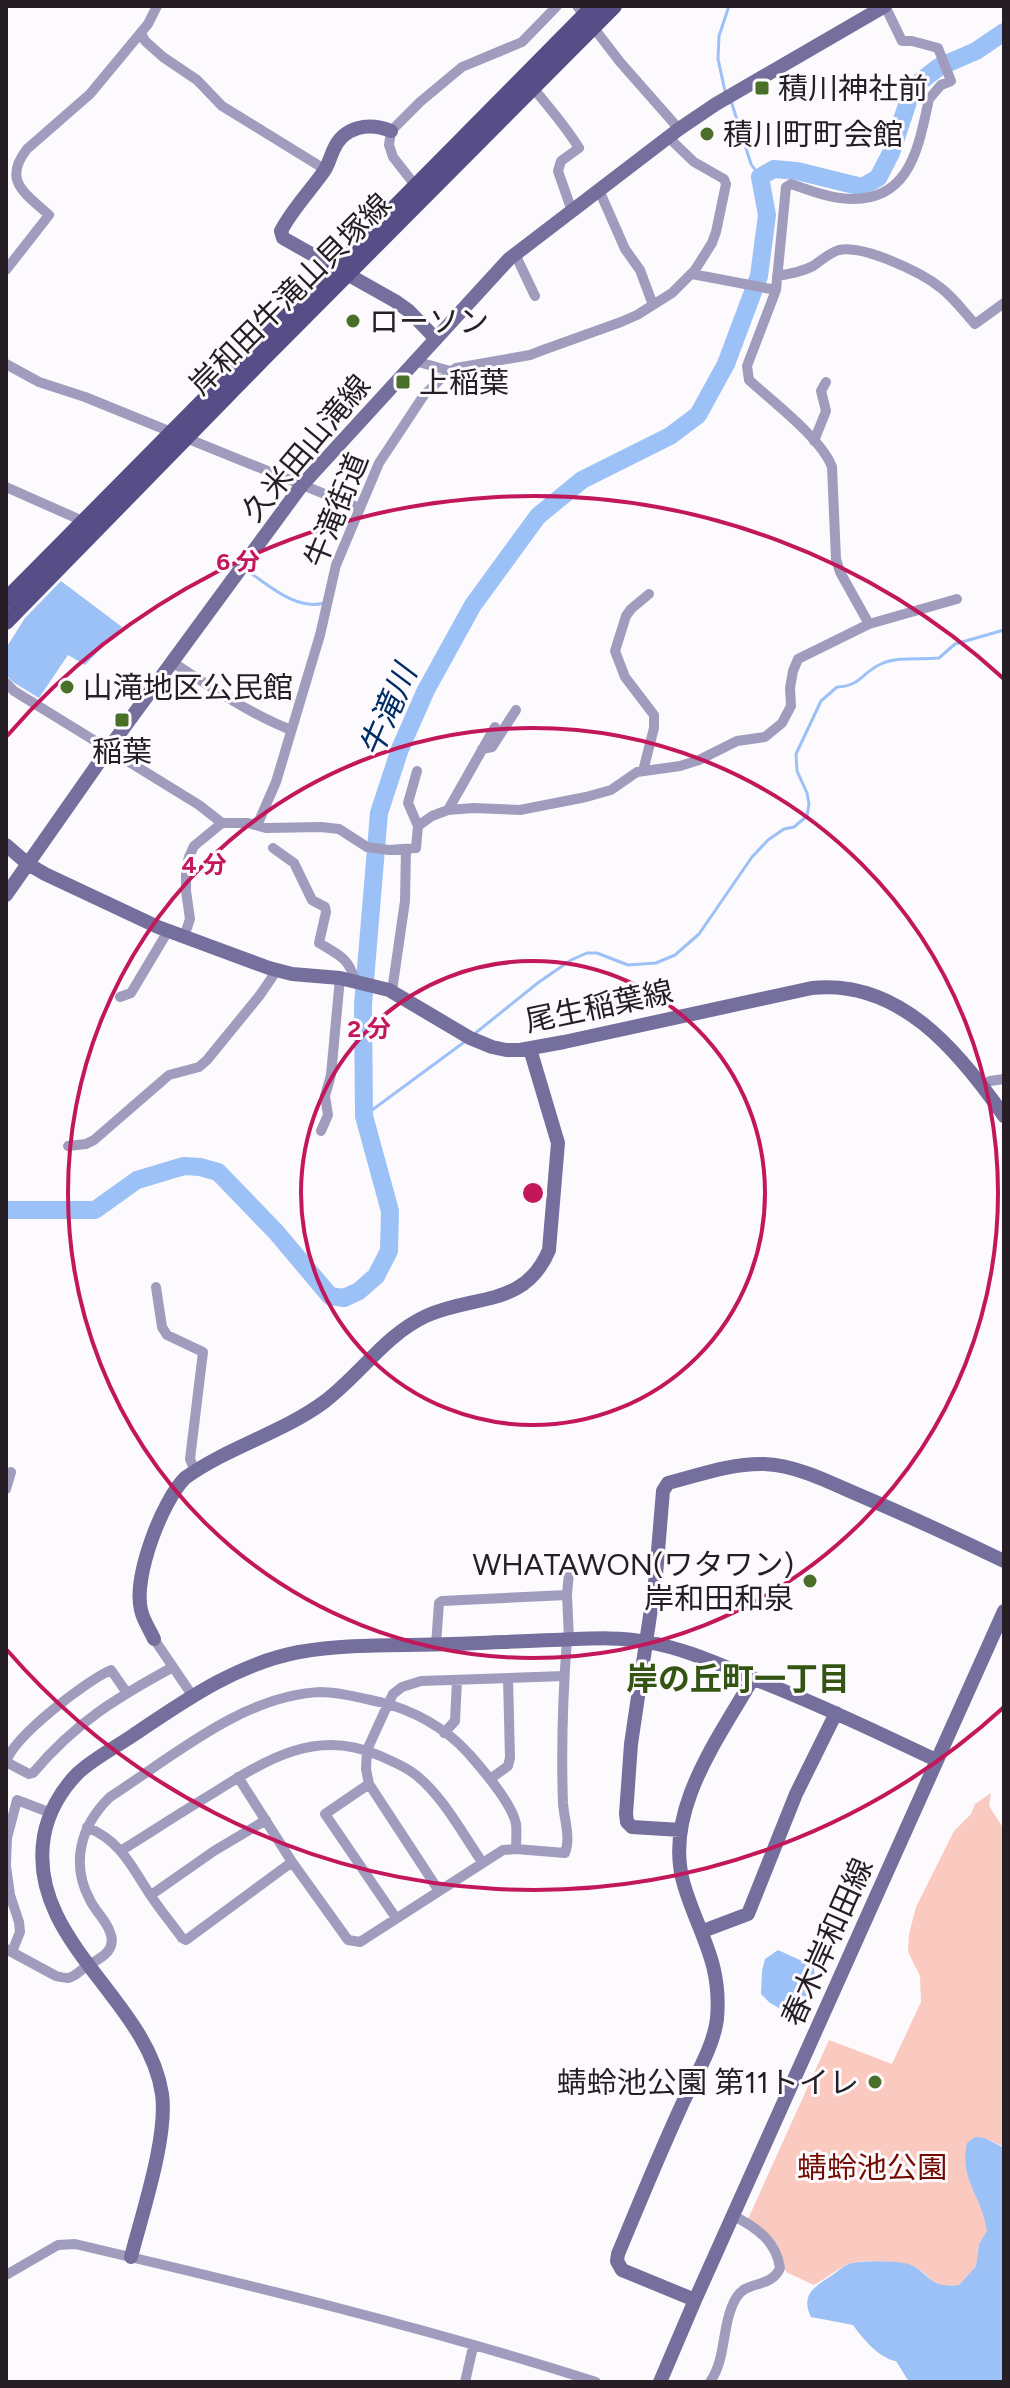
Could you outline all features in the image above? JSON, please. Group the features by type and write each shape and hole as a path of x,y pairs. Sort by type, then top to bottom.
{"main road":[{"name":"岸和田牛滝山貝塚線","path":"340,271 415,185 587,13 614,6"},
{"name":"岸和田牛滝山貝塚線","path":"6,622 340,271 533,88 587,13"},
{"name":"岸和田牛滝山貝塚線","path":"6,600 85,522 181,435"}],"street":[{"path":"6,270 49,215 20,188 14,174 19,159 90,94 141,33 157,6"},
{"path":"415,185 393,157 389,145 391,131 462,67 522,42 557,6"},
{"path":"869,624 840,572 834,538 832,467 829,458 749,380 747,366 776,290 786,187 791,184 847,199 876,195 889,189 910,168 915,157 932,93 951,81 938,48 902,41 885,6"},
{"name":"久米田山滝線","path":"6,895 109,748 302,485 515,254 716,104 885,6"},
{"path":"415,361 450,371 530,355 621,322 672,293 692,274 716,232 726,184 724,179 694,162 587,13"},
{"path":"141,33 145,41 197,80 222,106 326,170"},
{"path":"533,88 579,148 561,161 558,171 572,211"},
{"path":"391,131 368,125 348,133 333,149 326,170 281,231 283,238 409,311 436,339"},
{"path":"599,190 625,249 640,270 653,305"},
{"path":"777,276 797,273 842,249 883,257 915,271 943,289 975,324 1004,303"},
{"path":"515,254 535,296"},
{"path":"692,274 776,290"},
{"path":"6,364 39,382 85,397 359,508"},
{"name":"牛滝街道","path":"253,824 259,821 276,782 320,635 336,565 359,508 388,447 424,395 450,371"},
{"path":"814,441 826,411 821,391 826,382"},
{"path":"6,487 85,522"},
{"path":"643,771 654,728 654,715 625,677 615,651 626,616 649,594"},
{"path":"418,826 448,810 520,810 561,803 611,790 637,772 680,766 737,741 765,737 782,723 791,706 790,688 798,659 869,624 957,599"},
{"path":"172,662 230,700 291,730"},
{"path":"6,683 14,691 199,805 222,823 253,824 266,828 339,829 367,847 389,850 416,848 418,826 408,803 417,771"},
{"path":"482,749 492,747 516,710"},
{"path":"448,810 495,727"},
{"path":"184,937 190,919 186,891 189,857 194,846 222,823"},
{"name":"尾生稲葉線","path":"6,845 28,864 168,931 277,970 308,977 348,980 391,990 470,1038 506,1050 530,1049 828,986 874,994 896,1004 941,1039 982,1085 1004,1116"},
{"path":"273,848 294,863 312,900 325,907 319,943 351,967 325,1096 328,1115 321,1131"},
{"path":"391,990 405,901 406,849"},
{"path":"120,997 131,993 168,931"},
{"path":"68,1146 94,1140 169,1075 199,1067 260,995 277,970"},
{"path":"192,1695 154,1639 141,1610 142,1580 163,1509 176,1487 195,1471 323,1403 393,1337 410,1325 427,1315 519,1289 543,1265 549,1250 558,1143 530,1049"},
{"path":"982,1085 1004,1079"},
{"path":"156,1287 162,1327 167,1335 203,1352 190,1459 195,1471"},
{"path":"681,1830 632,1827 627,1822 631,1744 648,1642 663,1491 668,1483 730,1467 767,1464 807,1474 899,1512 1004,1561"},
{"path":"6,1489 11,1472"},
{"path":"238,1777 292,1862 348,1940 360,1942 503,1850 565,1853 568,1846 563,1805 564,1676 569,1572"},
{"path":"436,1645 439,1603 442,1601 567,1595"},
{"name":"春木岸和田線","path":"660,2382 1004,1611"},
{"path":"131,2257 164,2118 161,2088 150,2056 58,1918 47,1895 42,1874 44,1837 61,1794 79,1773 192,1695 259,1663 296,1653 341,1648 622,1638 685,1650 836,1713 936,1760"},
{"path":"127,1693 111,1670 99,1675 26,1734 6,1762 29,1774 33,1773 72,1731 127,1693 173,1667"},
{"path":"439,1891 369,1784 367,1750 393,1694 402,1687 421,1681 564,1676"},
{"path":"490,1779 508,1766 510,1758 508,1678"},
{"path":"695,2300 622,2270 617,2261 714,2032 717,1983 710,1951 683,1882 679,1846 686,1803 703,1766 753,1678"},
{"path":"444,1733 455,1721 457,1680"},
{"path":"51,1813 11,1799 6,1864 20,1932 9,1951 65,1978 72,1977 105,1956 111,1945 111,1933 89,1899 80,1873 80,1851 96,1810 110,1797 217,1727 249,1709 274,1700 321,1692 354,1696 388,1704 427,1720 461,1745 490,1779 516,1823 516,1849"},
{"path":"703,1931 748,1914 796,1794 836,1713"},
{"path":"122,1850 264,1761 302,1747 327,1744 367,1750 417,1776 439,1799 482,1862"},
{"path":"369,1784 325,1814 396,1918"},
{"path":"151,1895 214,1851 266,1820"},
{"path":"87,1827 104,1834 122,1850 151,1895 186,1940 292,1862"},
{"path":"710,2382 717,2372 728,2314 736,2298 742,2290 773,2279 780,2268 779,2258 765,2236 734,2216"},
{"path":"6,2275 58,2245 75,2244 328,2305 475,2344 596,2382"},
{"path":"465,2382 473,2347"}],"green space":[{"name":"蜻蛉池公園","path":"991,1793 989,1806 1004,1829 1004,2147 985,2138 967,2143 968,2178 988,2231 979,2244 976,2266 959,2285 941,2285 909,2265 860,2262 846,2265 814,2285 786,2272 773,2241 748,2219 829,2040 892,2064 921,2002 920,1976 908,1952 916,1907 954,1831 971,1814 975,1804"}],"water":[{"path":"61,581 122,627 85,665 68,655 39,698 6,675 6,648 25,618"},
{"path":"778,1950 813,1966 813,1984 801,2014 783,2004 779,2008 761,1994 765,1959"},
{"path":"975,2137 985,2138 1004,2148 1004,2382 909,2382 896,2361 866,2342 853,2325 811,2317 807,2302 817,2286 843,2267 860,2262 904,2263 939,2284 959,2285 976,2266 979,2244 987,2231 966,2167 967,2143"}],"waterway":[{"path":"725,91 718,59 719,36 729,6"},
{"name":"牛滝川","path":"6,1210 95,1210 137,1180 184,1166 200,1167 218,1172 276,1232 330,1296 344,1298 359,1291 376,1276 389,1251 390,1211 364,1116 363,1004 379,813 400,749 426,690 473,605 538,516 582,480 670,436 698,415 726,364 759,276 767,215 760,177 774,169 797,171 862,187 878,178 891,153 913,87 939,67 976,51 1004,32"},
{"path":"731,101 751,164 760,177"},
{"path":"246,570 293,600 324,603"},
{"path":"473,1035 539,982 587,953 597,953 628,965 656,963 675,955 699,934 752,857 768,840 784,829 794,827 807,816 809,804 797,771 796,754 821,701 837,687 856,682 881,664 902,659 939,658 955,644 1004,630"},
{"path":"364,1116 467,1040"}],"place":[{"name":"積川神社前","path":"762,88"},
{"name":"積川町町会館","path":"707,134"},
{"name":"ローソン","path":"353,321"},
{"name":"上稲葉","path":"403,382"},
{"name":"山滝地区公民館","path":"67,687"},
{"name":"稲葉","path":"122,720"},
{"name":"WHATAWON(ワタワン) 岸和田和泉","path":"810,1581"},
{"name":"蜻蛉池公園 第11トイレ","path":"875,2082"}],"district":[{"name":"岸の丘町一丁目","path":"738,1679"}]}
